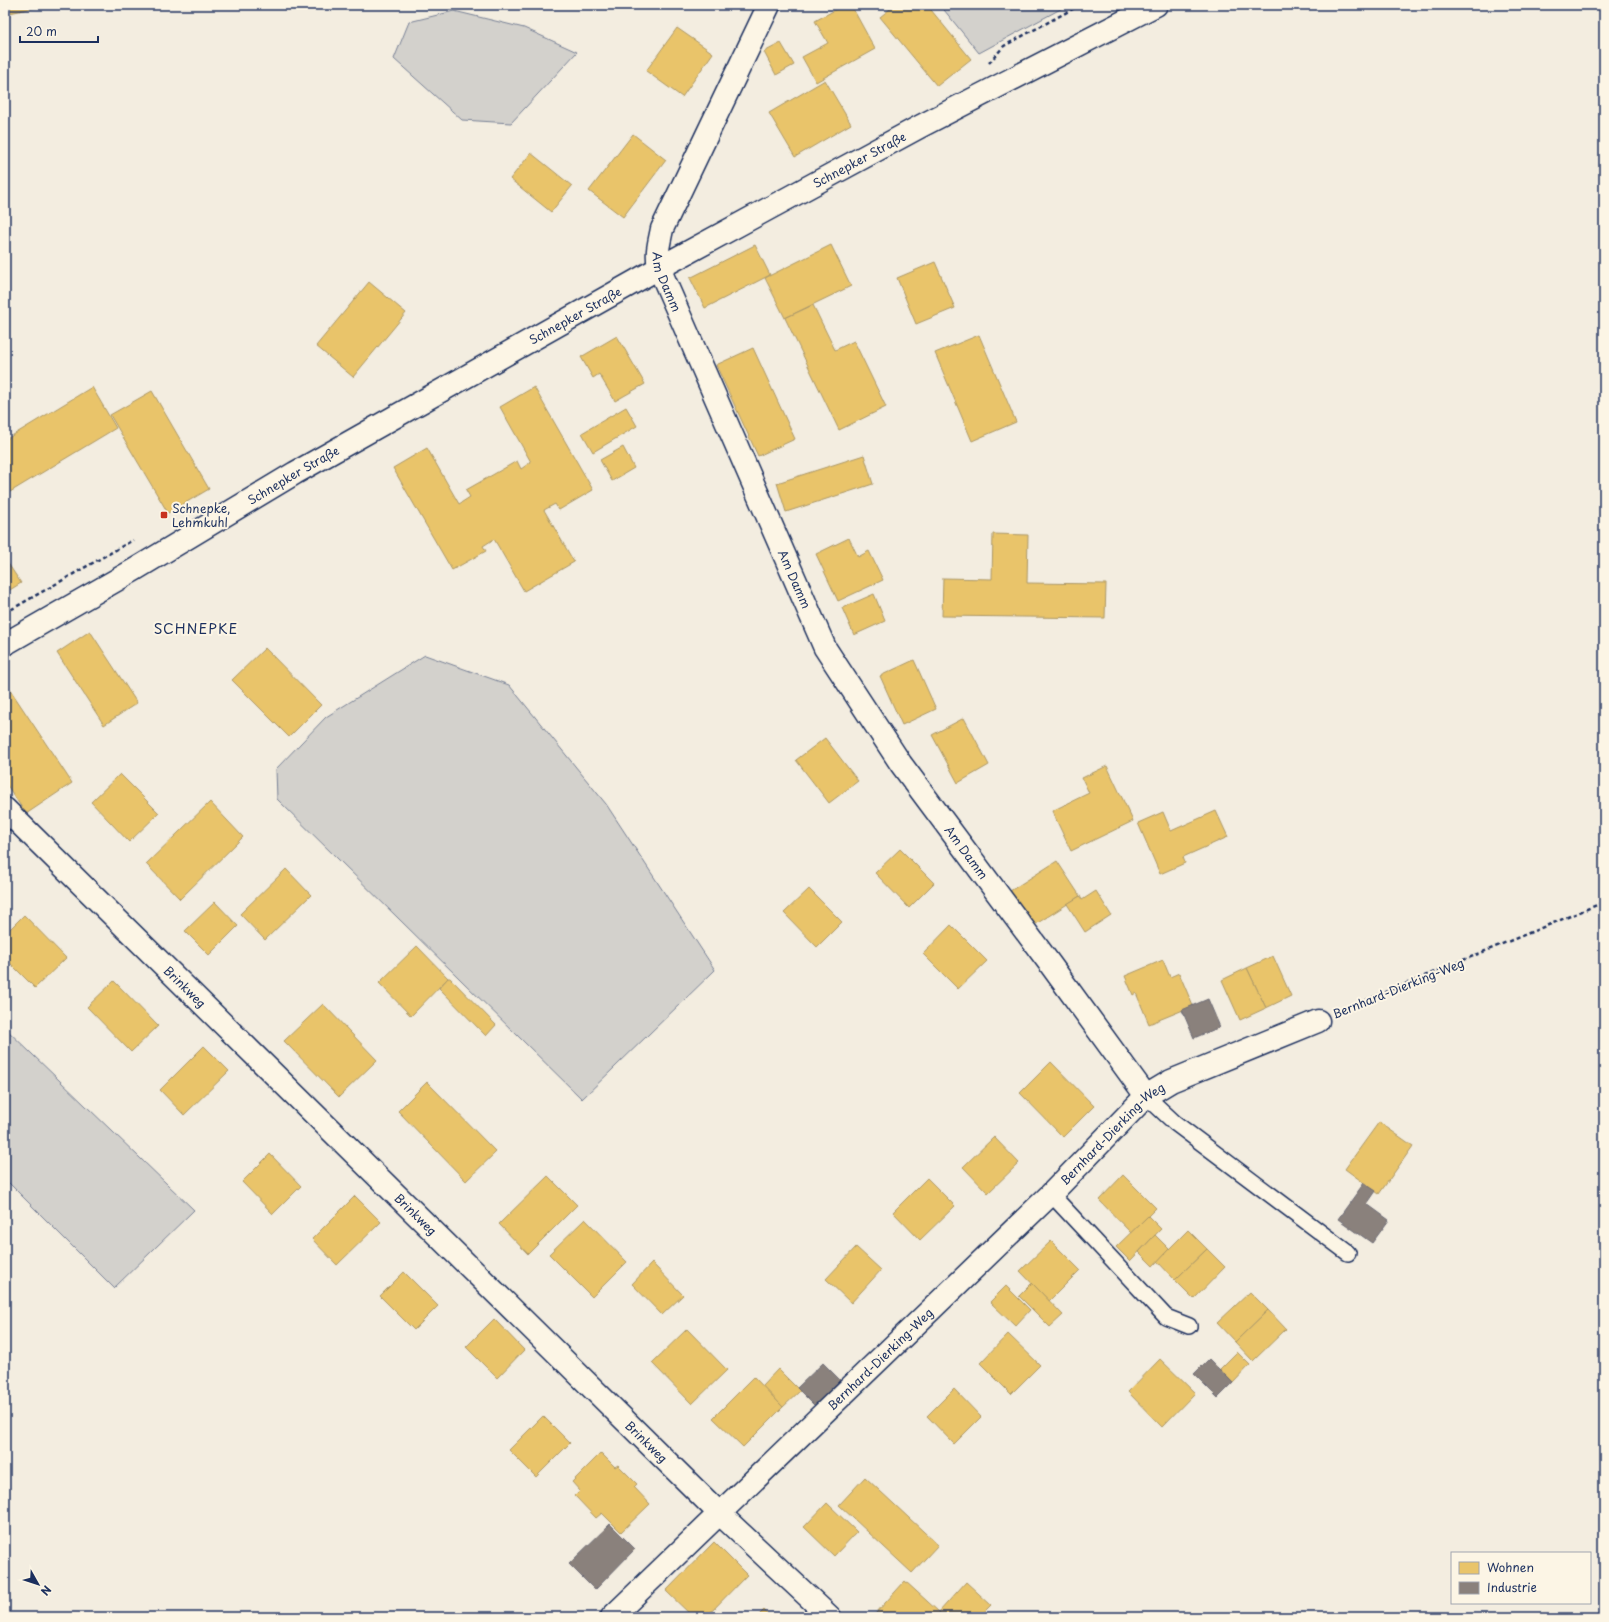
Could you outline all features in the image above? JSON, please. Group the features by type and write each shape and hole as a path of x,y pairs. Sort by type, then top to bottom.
{"street":[{"name":"Am Damm","path":"769,5 662,229 657,249 659,268 825,648 901,764 1146,1096"},
{"name":"Schnepker Straße","path":"5,644 140,567 295,473 659,268 921,126 1156,5"},
{"name":"Brinkweg","path":"5,809 719,1513 830,1617"},
{"name":"Bernhard-Dierking-Weg","path":"612,1617 1051,1194 1146,1096 1171,1081 1318,1020"}],"lane":[{"path":"1146,1096 1175,1123 1348,1252"},
{"path":"1051,1194 1166,1317 1189,1326"}],"path":[{"name":"Bernhard-Dierking-Weg","path":"1318,1020 1604,902"}],"shaded area":[{"path":"940,5 1068,5 979,53"},
{"path":"454,11 524,28 577,52 511,123 462,120 394,59 409,22"},
{"path":"425,655 509,685 606,804 715,970 582,1099 277,799 276,769 326,717"},
{"path":"5,1028 194,1210 114,1288 5,1179"}],"building: Wohnen":[{"path":"5,5 47,5 5,14"},
{"path":"844,5 851,5 875,49 816,82 802,57 828,43 815,21"},
{"path":"895,5 927,5 971,59 937,86 880,17"},
{"path":"677,28 713,53 682,97 646,71"},
{"path":"781,43 794,65 776,75 764,52"},
{"path":"825,80 851,124 795,157 769,113"},
{"path":"633,134 666,160 623,217 589,191"},
{"path":"531,153 572,186 551,212 510,179"},
{"path":"755,245 770,275 705,308 690,278"},
{"path":"831,245 851,286 785,318 765,278"},
{"path":"935,262 955,308 916,324 897,278"},
{"path":"369,282 406,313 353,377 316,346"},
{"path":"813,305 835,350 854,341 886,407 839,430 785,318"},
{"path":"979,335 1016,422 972,441 935,353"},
{"path":"617,336 645,384 615,401 599,374 593,378 581,357"},
{"path":"753,348 795,439 758,456 716,365"},
{"path":"92,387 116,428 5,495 5,440"},
{"path":"534,387 593,490 559,510 555,504 544,510 574,562 524,591 494,539 483,546 486,551 452,570 393,468 427,448 459,504 470,497 466,490 517,461 521,469 531,462 500,407"},
{"path":"152,391 209,489 168,513 110,415"},
{"path":"626,407 637,426 593,452 582,433"},
{"path":"623,447 634,468 612,481 600,460"},
{"path":"864,455 873,484 786,512 777,483"},
{"path":"993,534 1028,535 1027,583 1106,584 1105,618 942,616 943,578 992,579"},
{"path":"849,538 858,557 869,551 883,580 838,601 816,554"},
{"path":"5,559 21,583 5,593"},
{"path":"874,594 885,621 854,635 842,608"},
{"path":"90,631 137,703 104,725 57,653"},
{"path":"265,648 321,705 289,737 232,680"},
{"path":"914,660 936,709 902,725 880,676"},
{"path":"5,682 72,783 26,814 5,782"},
{"path":"964,718 989,765 958,783 932,735"},
{"path":"825,738 858,781 829,803 796,760"},
{"path":"1107,766 1133,821 1071,851 1052,811 1089,793 1082,778"},
{"path":"120,774 159,813 129,842 91,802"},
{"path":"210,802 243,837 180,899 146,864"},
{"path":"1216,811 1228,837 1183,857 1185,863 1160,874 1138,823 1163,812 1171,831"},
{"path":"900,849 934,883 909,908 875,873"},
{"path":"1057,861 1080,896 1033,926 1010,891"},
{"path":"286,869 311,895 265,940 240,914"},
{"path":"809,889 842,922 817,947 784,913"},
{"path":"1096,891 1111,915 1085,932 1067,904 1080,896 1082,900"},
{"path":"215,902 238,926 209,955 185,931"},
{"path":"24,915 66,958 35,988 5,958 5,934"},
{"path":"951,925 987,961 958,989 923,954"},
{"path":"417,946 448,978 411,1016 379,983"},
{"path":"1273,956 1291,996 1266,1008 1247,968"},
{"path":"1163,960 1170,977 1179,973 1193,1006 1149,1024 1136,993 1133,995 1125,976"},
{"path":"1247,968 1266,1008 1240,1020 1222,980"},
{"path":"448,978 450,978 496,1025 486,1036 439,988"},
{"path":"114,981 158,1026 131,1052 87,1007"},
{"path":"323,1004 377,1060 339,1097 284,1041"},
{"path":"204,1046 229,1071 184,1115 160,1090"},
{"path":"1051,1062 1094,1106 1063,1137 1020,1093"},
{"path":"427,1082 496,1152 466,1181 398,1111"},
{"path":"1379,1122 1413,1146 1379,1194 1345,1169"},
{"path":"994,1137 1019,1163 988,1193 963,1167"},
{"path":"270,1154 301,1186 273,1214 242,1182"},
{"path":"1123,1175 1156,1208 1131,1233 1099,1200"},
{"path":"548,1176 577,1205 528,1254 499,1224"},
{"path":"927,1178 955,1206 920,1240 893,1212"},
{"path":"355,1196 381,1222 337,1265 312,1239"},
{"path":"1148,1216 1161,1229 1130,1261 1116,1247"},
{"path":"585,1219 627,1262 592,1297 549,1254"},
{"path":"1188,1230 1207,1249 1175,1280 1157,1261"},
{"path":"1155,1235 1169,1249 1153,1266 1139,1252"},
{"path":"1051,1241 1080,1270 1049,1301 1020,1271"},
{"path":"856,1247 881,1270 851,1303 826,1279"},
{"path":"1207,1249 1225,1267 1194,1299 1175,1280"},
{"path":"652,1263 683,1295 662,1315 632,1284"},
{"path":"404,1272 438,1306 414,1330 380,1296"},
{"path":"1032,1283 1063,1315 1050,1327 1019,1296"},
{"path":"1006,1286 1030,1310 1015,1326 990,1302"},
{"path":"1250,1292 1268,1310 1235,1342 1217,1323"},
{"path":"1268,1310 1286,1329 1253,1361 1235,1342"},
{"path":"494,1319 524,1350 497,1378 466,1347"},
{"path":"687,1329 727,1370 692,1404 652,1363"},
{"path":"1008,1334 1040,1365 1011,1394 980,1363"},
{"path":"1237,1352 1250,1365 1233,1383 1220,1369"},
{"path":"1160,1359 1195,1393 1162,1427 1128,1392"},
{"path":"778,1369 800,1391 783,1407 762,1386"},
{"path":"754,1377 783,1407 743,1447 713,1418"},
{"path":"954,1389 981,1417 954,1444 927,1416"},
{"path":"543,1416 570,1443 536,1477 509,1450"},
{"path":"601,1453 615,1467 618,1465 637,1484 634,1487 650,1504 621,1532 602,1513 596,1518 575,1496 580,1491 572,1482"},
{"path":"865,1477 938,1545 912,1573 839,1505"},
{"path":"827,1503 857,1532 834,1556 804,1527"},
{"path":"714,1542 747,1575 706,1617 693,1617 666,1591"},
{"path":"905,1581 944,1617 880,1617 876,1613"},
{"path":"966,1582 991,1605 979,1617 944,1617 939,1612"},
{"path":"764,1610 770,1617 757,1617"}],"building: Industrie":[{"path":"1208,999 1220,1027 1194,1038 1182,1010"},
{"path":"1364,1183 1376,1191 1367,1204 1389,1220 1372,1243 1338,1219"},
{"path":"1209,1359 1233,1383 1218,1398 1194,1374"},
{"path":"823,1363 840,1380 815,1406 797,1388"},
{"path":"610,1524 635,1549 595,1590 569,1564"}],"place":[{"name":"Schnepke, Lehmkuhl","path":"164,515"}],"district":[{"name":"SCHNEPKE","path":"196,628"}]}
